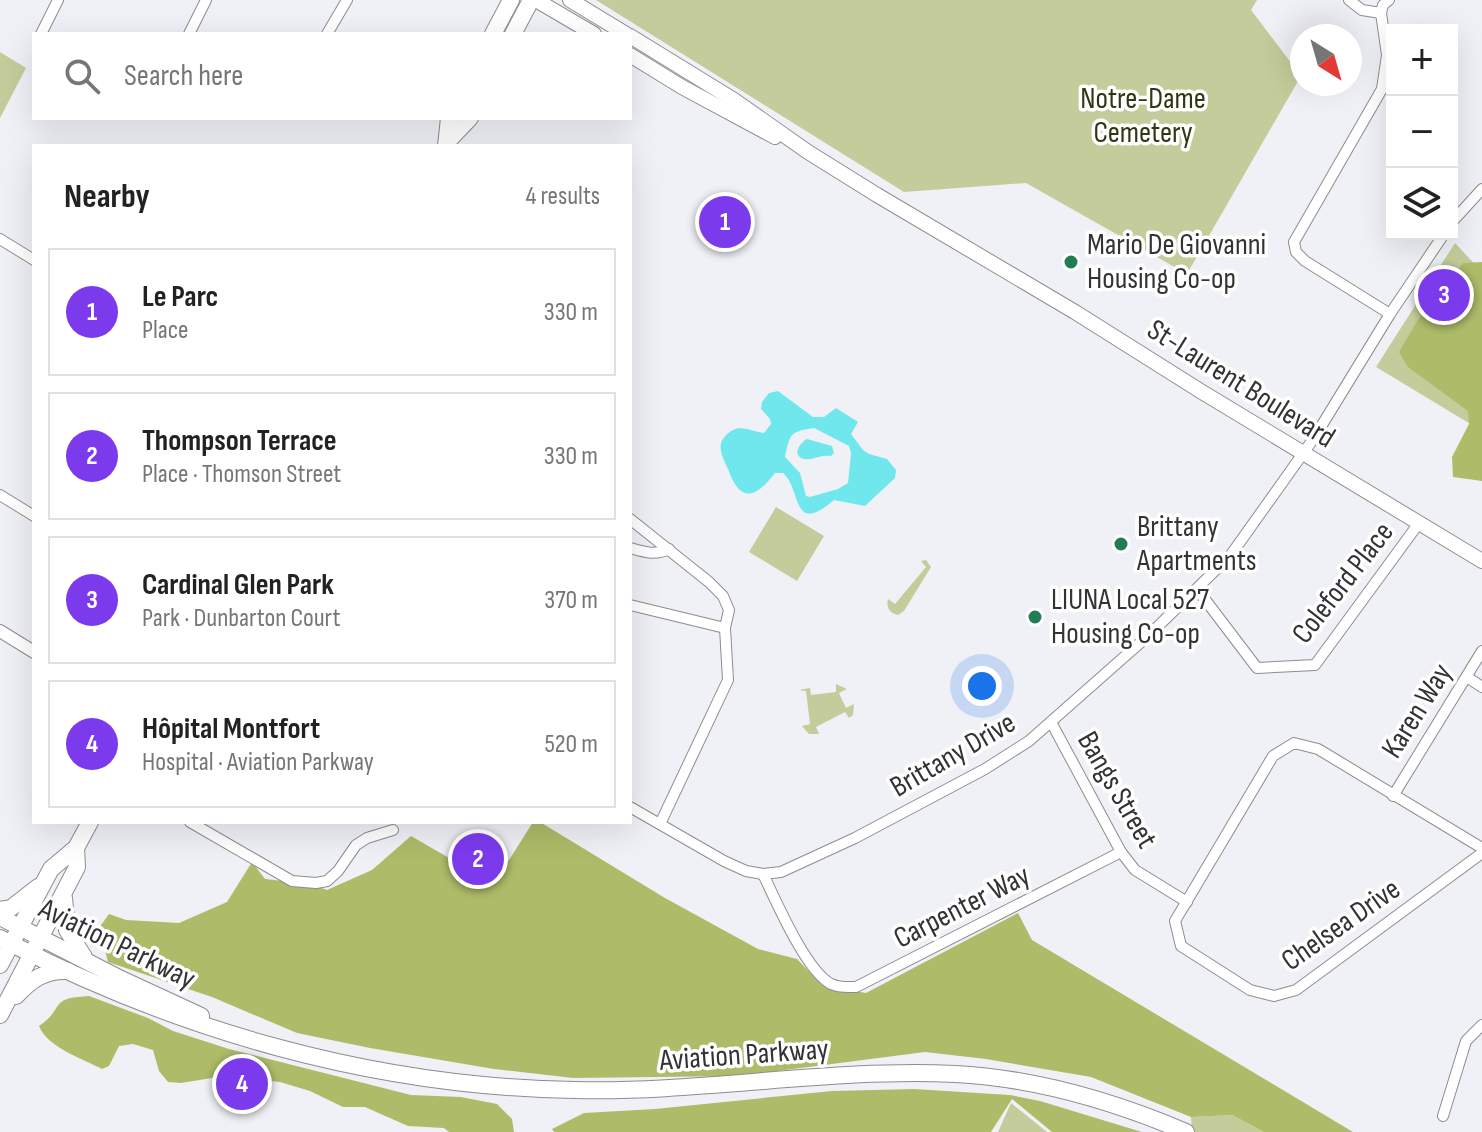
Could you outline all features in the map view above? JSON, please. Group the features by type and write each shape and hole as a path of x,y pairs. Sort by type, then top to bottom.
{"main road":[{"path":"494,32 511,0"},
{"path":"514,32 533,0 590,32"},
{"name":"St-Laurent Boulevard","path":"570,0 623,32"},
{"path":"633,38 633,57"},
{"name":"St-Laurent Boulevard","path":"633,38 747,109 808,152"},
{"name":"St-Laurent Boulevard","path":"633,57 682,87 808,152 1482,561"},
{"path":"447,144 449,120"},
{"path":"447,144 468,120"},
{"path":"0,965 6,940 20,928 51,869 76,848 89,824"},
{"path":"2,1012 77,867 76,848"},
{"path":"0,910 11,908 45,881"},
{"path":"64,895 67,930 77,949 91,964"},
{"name":"Aviation Parkway","path":"0,917 20,928 36,946 72,971 140,1004 232,1037 435,1080 553,1090 647,1090 872,1074 957,1074 1062,1090 1123,1107 1186,1132"},
{"name":"Aviation Parkway","path":"6,940 91,964 209,1019 300,1053"},
{"path":"2,1012 41,975 56,970 72,971"}],"street":[{"path":"42,32 58,0"},
{"path":"190,32 206,0"},
{"path":"328,32 347,0"},
{"path":"1349,0 1362,10 1381,13"},
{"path":"1389,0 1383,5 1381,13 1387,55 1382,89 1294,242 1296,252 1305,261 1390,314"},
{"path":"1458,215 1482,189"},
{"path":"0,239 32,259"},
{"name":"Brittany Drive","path":"763,874 790,870 996,764 1051,722 1197,589 1246,535 1328,416 1390,314 1440,240"},
{"path":"0,495 32,515"},
{"path":"632,521 723,596 729,610 725,628 728,680 660,824"},
{"name":"Coleford Place","path":"1197,589 1257,668 1315,665 1419,523"},
{"path":"632,548 650,553 669,549"},
{"path":"632,605 725,628"},
{"path":"0,631 32,651"},
{"name":"Karen Way","path":"1393,796 1482,651"},
{"path":"1467,677 1482,687"},
{"name":"Bangs Street","path":"1051,722 1121,852 1135,870 1187,902"},
{"name":"Chelsea Drive","path":"1393,796 1318,749 1294,743 1273,756 1175,921 1181,946 1250,990 1274,996 1296,990 1482,850"},
{"path":"1393,796 1482,850"},
{"path":"632,808 724,861 746,871 763,874"},
{"path":"193,824 292,881 316,883 327,881 338,871 356,845 393,830"},
{"name":"Carpenter Way","path":"763,874 810,964 822,977 842,987 867,983 1121,852"},
{"path":"1443,1116 1466,1041 1482,1025"}],"green space":[{"name":"Notre-Dame Cemetery","path":"596,0 1257,0 1251,10 1290,61 1290,95 1187,274 1026,183 904,192"},
{"path":"0,52 26,68 0,118"},
{"path":"1455,243 1482,272 1482,431 1376,367"},
{"path":"1482,262 1482,481 1453,477 1452,457 1469,424 1468,411 1408,367 1399,352 1419,318 1443,296 1443,290 1463,263"},
{"path":"776,507 824,536 797,581 749,552"},
{"path":"926,560 931,567 904,611 898,615 892,613 888,599 895,604 926,567 921,561"},
{"path":"836,684 847,689 839,693 846,708 854,704 853,715 849,718 845,712 816,727 819,734 809,734 802,726 810,724 806,691 799,690 810,688 811,695 836,692"},
{"path":"532,824 543,824 665,898 758,949 797,959 822,985 866,993 1018,913 1032,940 1353,1132 1264,1132 1232,1115 1191,1117 1091,1077 925,1052 738,1076 573,1078 494,1069 297,1033 212,997 108,962 99,928 109,914 126,920 179,923 227,902 252,862 265,879 311,884 327,890 372,870 411,836 494,884"},
{"path":"89,996 173,1031 229,1049 411,1095 461,1097 497,1104 512,1119 514,1132 449,1132 444,1128 408,1126 365,1107 343,1107 310,1091 280,1082 224,1076 168,1082 159,1071 153,1050 133,1044 119,1046 109,1066 102,1069 57,1046 39,1026 67,999"},
{"path":"914,1089 1010,1095 1142,1132 1052,1132 1012,1099 991,1132 554,1132 552,1129 584,1113 832,1091"},
{"path":"1011,1103 1047,1132 998,1132"},
{"path":"1232,1115 1264,1132 1192,1132 1191,1117"}],"water":[{"path":"778,391 813,417 824,417 836,408 858,422 851,434 863,450 887,459 896,470 895,478 865,506 834,500 811,514 804,512 783,473 775,473 755,492 743,492 733,480 721,444 725,436 739,428 764,433 771,424 761,409 769,393","holes":["814,428 849,446 848,483 838,489 806,496 800,473 785,457 792,435"]},
{"path":"807,439 832,446 834,453 810,459 800,457 798,449"}],"place":[{"name":"Le Parc","path":"725,222"},
{"name":"Mario De Giovanni Housing Co-op","path":"1071,262"},
{"name":"Cardinal Glen Park","path":"1444,295"},
{"name":"Brittany Apartments","path":"1121,544"},
{"name":"LIUNA Local 527 Housing Co-op","path":"1035,617"},
{"name":"Thompson Terrace","path":"478,859"},
{"name":"Hôpital Montfort","path":"242,1084"}]}
